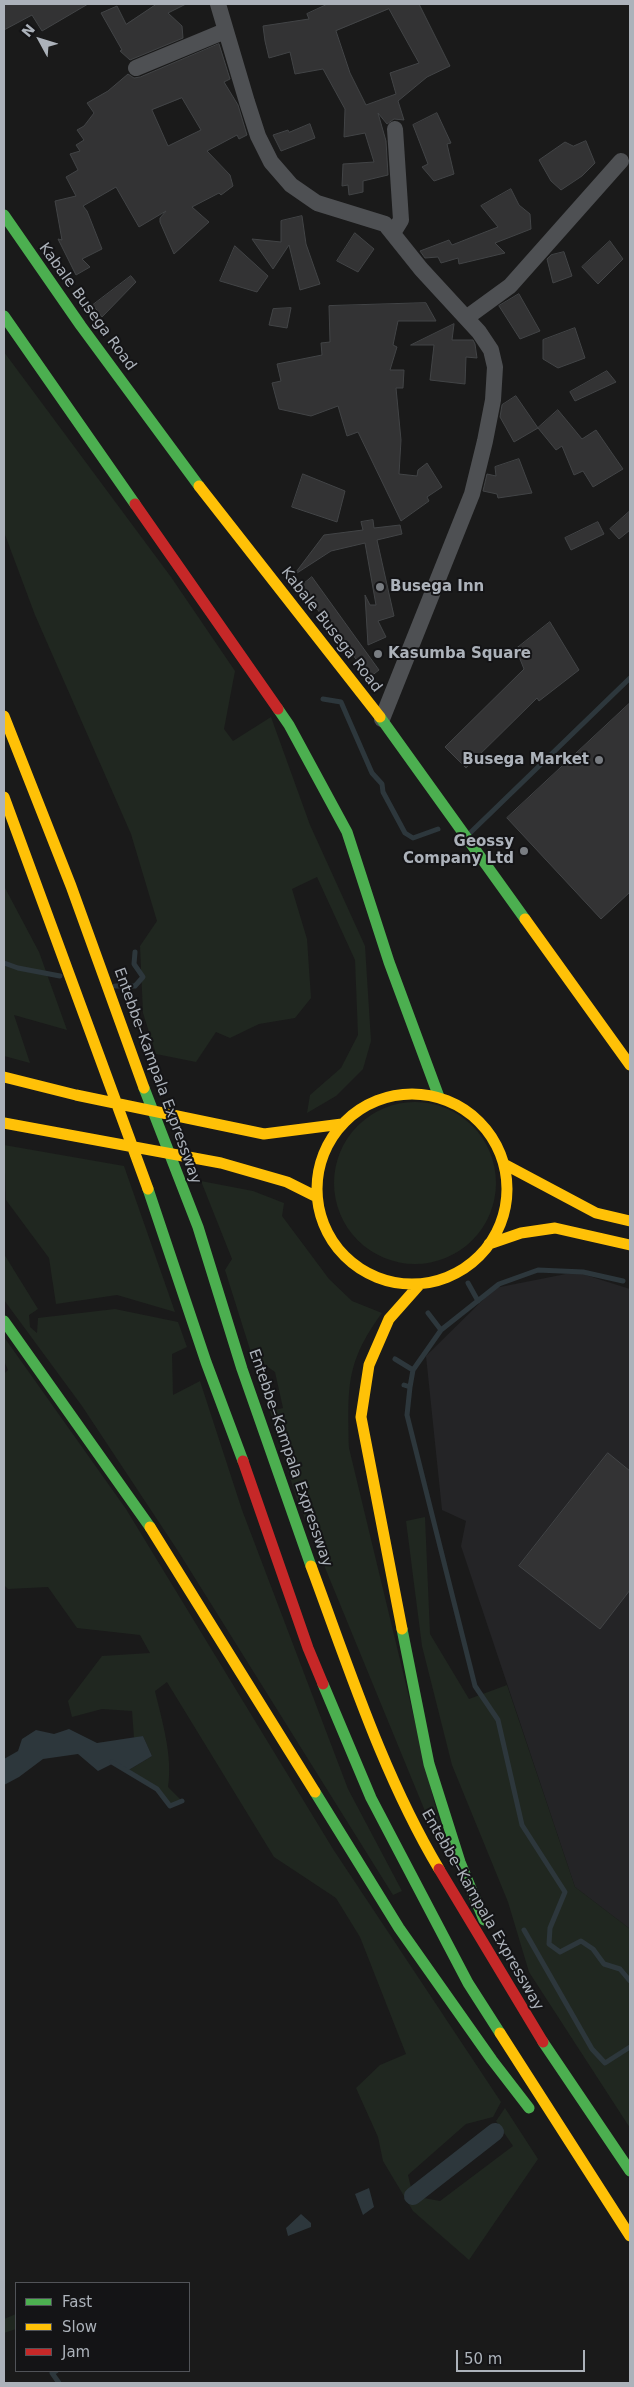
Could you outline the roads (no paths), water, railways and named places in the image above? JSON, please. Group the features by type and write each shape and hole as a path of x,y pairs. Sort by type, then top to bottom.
{"main road":[{"name":"Kabale Busega Road","path":"4,215 81,326 197,483 382,719 630,1065"},
{"path":"4,316 290,726 347,832 390,962 439,1097"},
{"name":"Entebbe–Kampala Expressway","path":"4,716 71,886 163,1142 198,1227 242,1369 286,1498 371,1726 415,1829 537,2033 630,2171"},
{"path":"4,798 163,1231 206,1362 231,1426 308,1648 371,1798 468,1983 627,2231"},
{"path":"4,1078 76,1096 264,1134 342,1124"},
{"path":"410,1094 439,1097 468,1112 490,1135 504,1164 507,1185 506,1206 500,1226 489,1244 476,1259 459,1272 440,1280 420,1284 399,1283 378,1278 359,1268 343,1255 330,1238 321,1218 317,1197 318,1177 322,1158 330,1140 342,1124 360,1109 381,1099 410,1094"},
{"path":"4,1123 221,1164 287,1182 317,1197"},
{"path":"504,1164 596,1213 630,1221"},
{"path":"489,1244 521,1233 555,1228 630,1245"},
{"path":"420,1284 389,1319 369,1365 361,1417 371,1477 429,1764 460,1862 515,1995"},
{"path":"4,1321 150,1528 399,1928 492,2060 540,2121"},
{"path":"551,2136 627,2231"}],"street":[{"path":"218,4 258,136 271,162 291,185 317,203 385,224 421,269 479,332 491,350 495,367 493,400 472,494 382,719"},
{"path":"136,68 225,30"},
{"path":"393,233 401,220 396,129"},
{"path":"466,318 510,286 621,161"}],"waterway":[{"path":"471,832 630,678"},
{"path":"323,699 341,702 372,773 382,784 383,792 405,833 413,838 438,829"},
{"path":"115,986 135,986 143,977 134,964 135,952"},
{"path":"4,963 18,968 60,976"},
{"path":"410,1387 413,1370 441,1330 499,1284 538,1270 583,1272 623,1281"},
{"path":"468,1283 478,1301"},
{"path":"428,1313 441,1330"},
{"path":"395,1359 413,1370"},
{"path":"404,1385 410,1387 407,1415 475,1686 498,1720 522,1825 565,1892 550,1928 549,1944 560,1952 581,1941 593,1949 604,1964 620,1969 630,1981"},
{"path":"112,1762 157,1789 170,1806 182,1801"},
{"path":"524,1930 592,2049 605,2063 630,2047"},
{"path":"413,2196 495,2132"},
{"path":"54,2372 52,2373 59,2383"}],"place":[{"name":"Busega Inn","path":"380,587"},
{"name":"Kasumba Square","path":"378,654"},
{"name":"Busega Market","path":"599,760"},
{"name":"Geossy Company Ltd","path":"524,851"}]}
